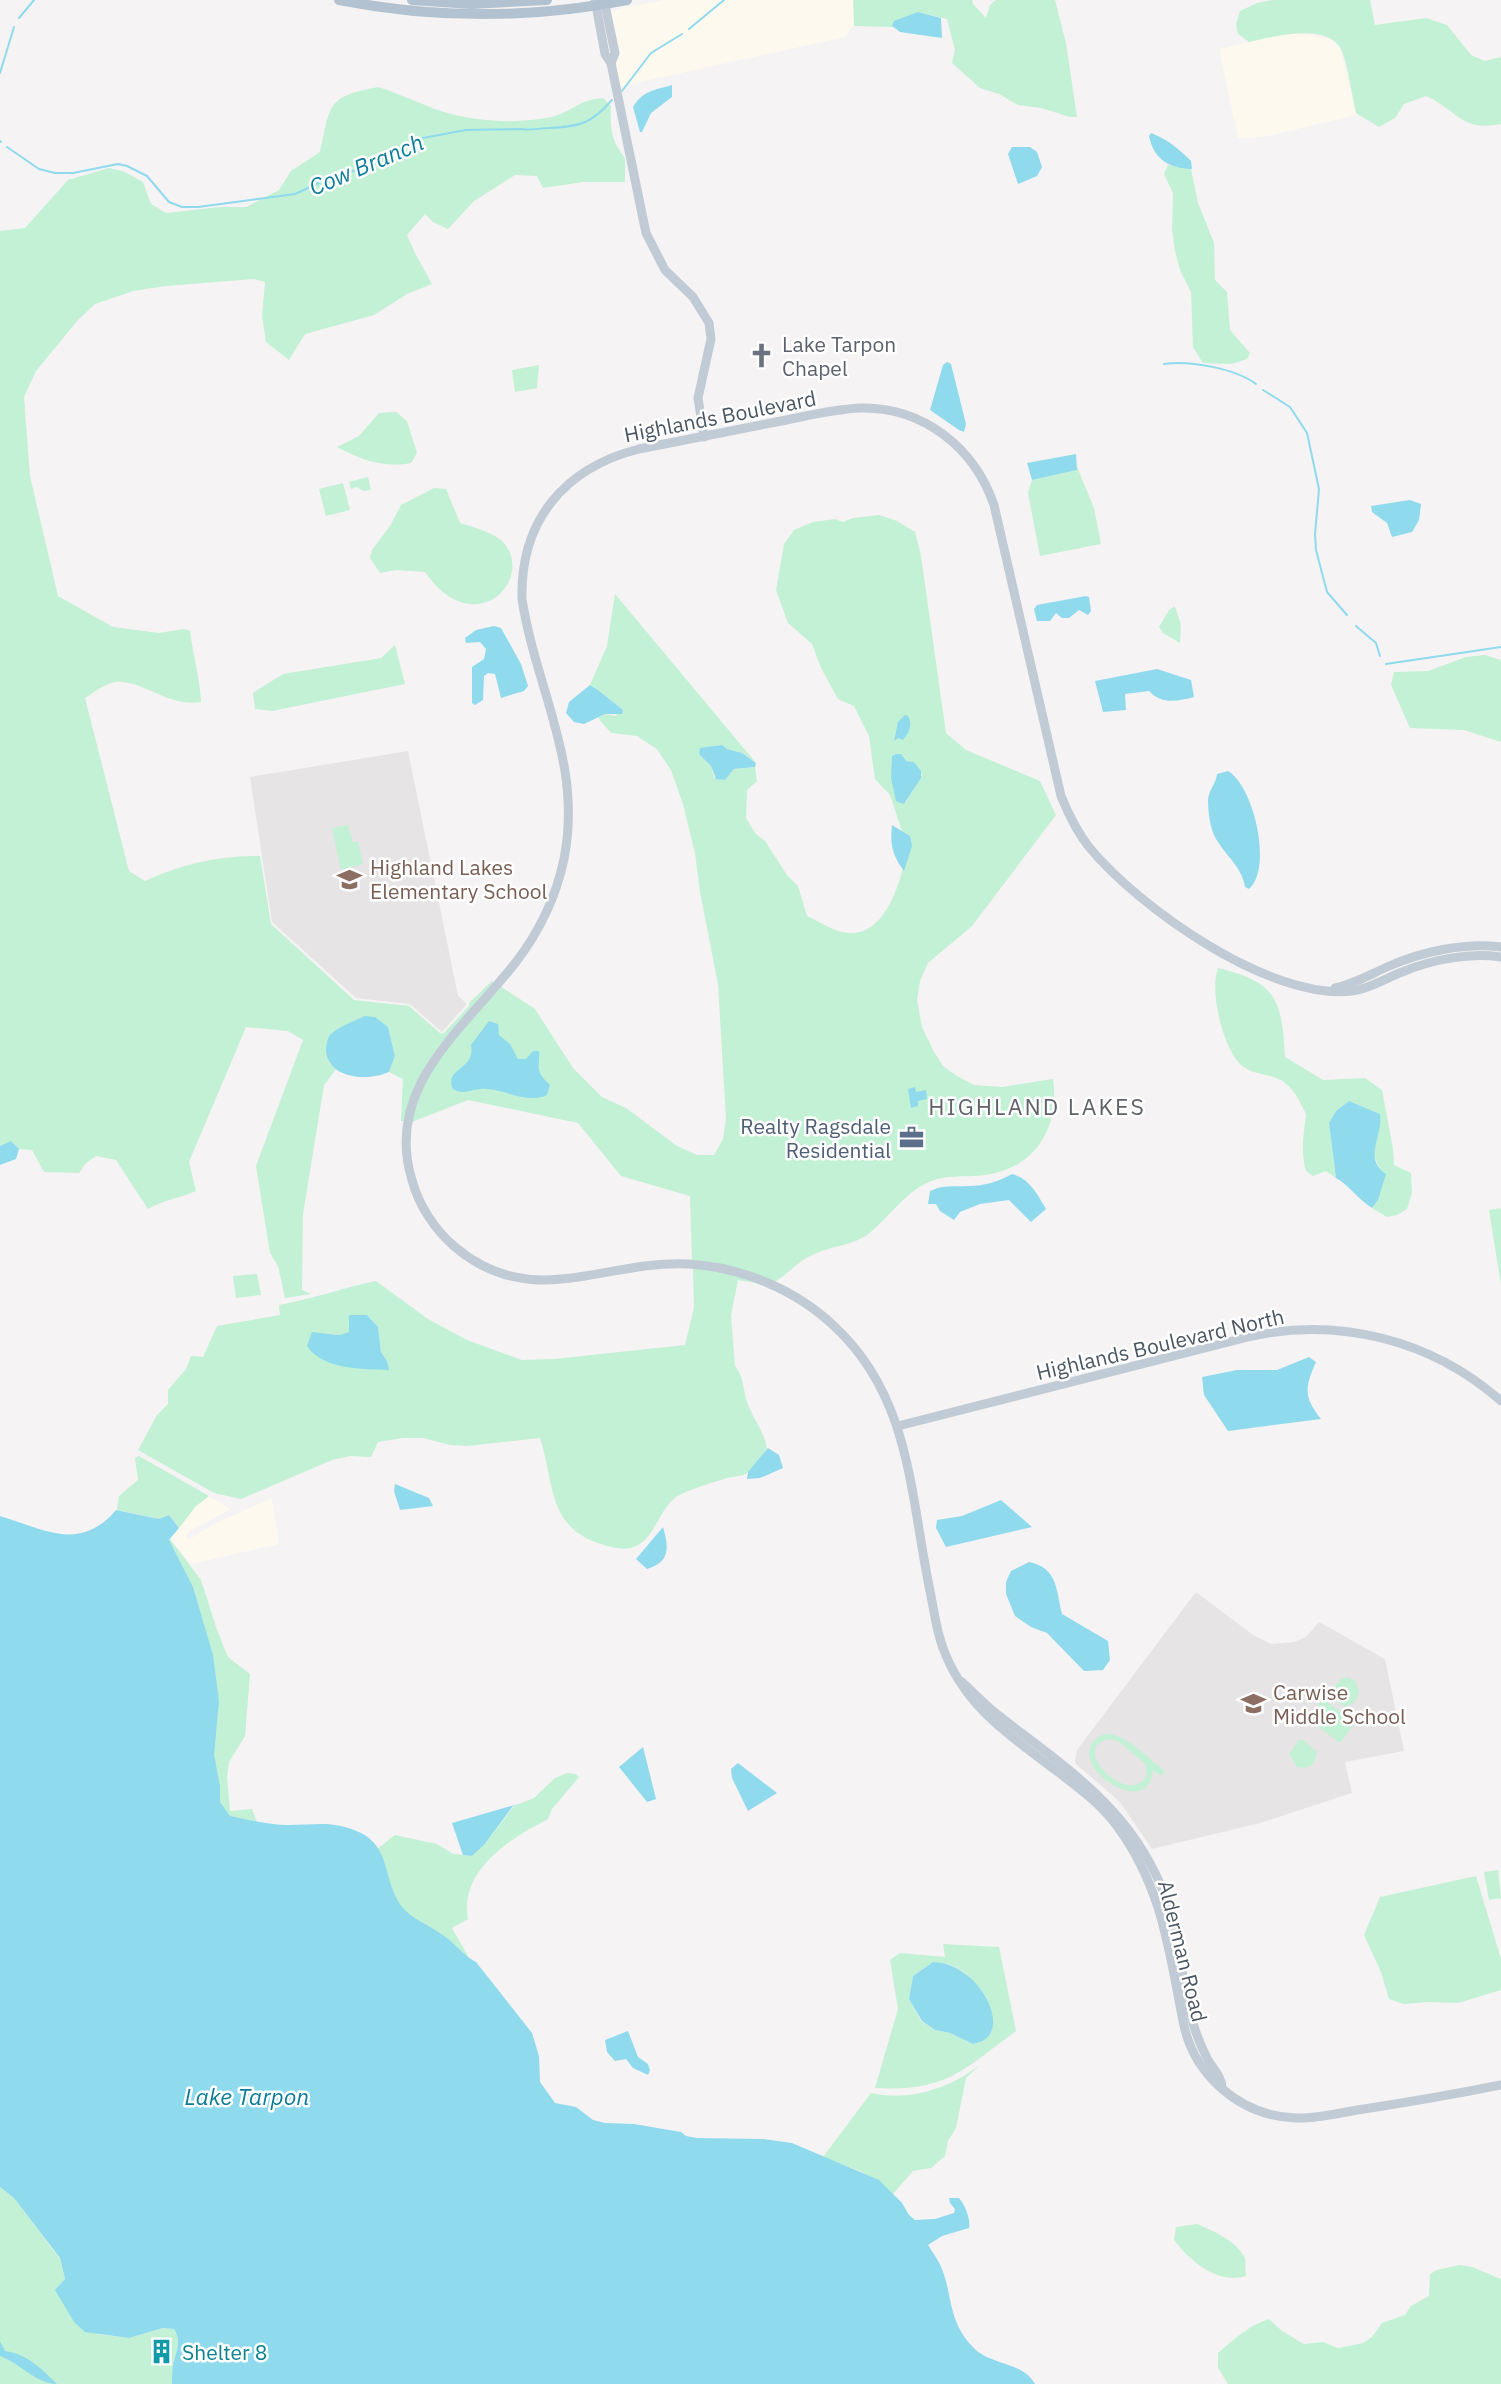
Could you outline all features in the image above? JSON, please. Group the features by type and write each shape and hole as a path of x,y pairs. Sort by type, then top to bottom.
{"main road":[{"path":"339,0 408,12 471,15 532,14 627,0"},
{"path":"412,0 471,4 547,0"}],"street":[{"path":"600,3 605,54 611,63 646,233 661,263 701,307 709,323 711,339 698,398 704,437"},
{"name":"Highlands Boulevard","path":"898,1426 876,1377 850,1342 822,1315 782,1289 737,1272 682,1264 549,1281 506,1275 475,1261 444,1237 426,1211 410,1173 408,1124 422,1077 530,942 550,905 565,853 569,811 565,764 522,599 524,562 532,534 553,499 589,467 629,451 863,408 905,415 937,429 956,444 979,471 990,492 1058,786 1068,811 1089,847 1132,890 1205,944 1285,983 1316,990 1360,990 1404,971 1437,961 1480,956 1501,957"},
{"name":"Highlands Boulevard","path":"1316,990 1351,984 1399,962 1429,953 1462,948 1501,947"},
{"name":"Highlands Boulevard North","path":"898,1426 1248,1337 1301,1329 1357,1333 1402,1343 1442,1360 1474,1379 1501,1401"},
{"name":"Alderman Road","path":"898,1426 938,1630 958,1679 981,1712 1082,1789 1124,1835 1151,1884 1159,1906 1176,1975 1188,2042 1216,2086 1255,2109 1296,2118 1442,2097 1501,2085"}],"shaded area":[{"path":"663,0 853,0 854,24 845,37 618,87 609,11"},
{"path":"1291,32 1331,39 1340,48 1357,115 1264,137 1238,138 1219,49"},
{"name":"Highland Lakes Elementary School","path":"408,751 458,996 467,1004 442,1032 410,1004 356,998 272,922 250,777"},
{"path":"209,1496 231,1509 190,1531 185,1536 188,1540 216,1523 272,1498 279,1544 191,1564 170,1539 196,1506"},
{"name":"Carwise Middle School","path":"1196,1592 1253,1635 1271,1644 1294,1642 1306,1637 1319,1622 1385,1659 1404,1751 1345,1762 1352,1793 1260,1823 1152,1849 1119,1801 1076,1764 1075,1760 1077,1750"}],"green space":[{"path":"853,0 972,0 986,18 990,5 996,0 1055,0 1066,43 1077,117 1018,105 999,94 980,88 952,63 955,50 947,19 918,12 893,27 854,26"},
{"path":"1272,0 1370,0 1375,25 1426,18 1447,25 1471,55 1485,61 1501,57 1501,124 1476,125 1426,96 1404,104 1395,118 1379,127 1356,113 1348,71 1341,49 1334,41 1324,36 1298,34 1249,42 1238,34 1236,24 1240,11"},
{"path":"378,87 444,112 498,121 552,117 583,102 603,98 611,106 612,134 625,158 625,182 583,182 543,188 537,176 515,175 474,201 448,229 433,222 425,214 407,235 432,284 407,294 374,315 305,334 289,360 266,342 262,316 265,282 254,279 165,286 133,291 95,304 78,320 36,371 24,397 30,476 58,596 113,627 159,633 184,629 190,631 201,702 178,701 125,682 107,684 85,698 129,871 145,881 201,862 260,856 271,924 354,1000 409,1006 441,1034 492,981 495,983 431,1057 418,1081 406,1121 401,1121 403,1079 389,1072 395,1056 388,1027 364,1016 353,1021 329,1063 336,1069 324,1085 303,1214 302,1290 311,1294 285,1298 278,1266 270,1253 256,1166 303,1040 288,1031 246,1027 189,1162 196,1191 148,1209 116,1160 96,1156 85,1164 79,1173 44,1172 32,1150 19,1149 11,1141 0,1146 0,231 25,228 68,180 109,168 125,172 143,182 151,204 166,213 246,207 279,190 291,171 320,152 329,113 340,99"},
{"path":"1168,165 1191,169 1198,203 1214,243 1215,280 1227,292 1230,330 1250,353 1247,359 1232,364 1203,363 1193,347 1191,292 1180,270 1175,251 1172,229 1173,193 1164,174"},
{"path":"539,365 537,388 515,392 512,370"},
{"path":"396,412 407,421 417,453 411,463 373,462 337,447 359,436 379,413"},
{"path":"1077,467 1094,508 1101,544 1040,556 1028,493 1032,480 1077,470"},
{"path":"368,477 371,490 363,491 357,487 351,489 349,482"},
{"path":"343,483 350,510 326,516 319,489"},
{"path":"434,488 446,489 460,523 490,533 504,543 512,558 512,573 506,587 494,598 480,604 462,603 444,593 425,572 396,570 380,573 370,558 372,550 390,526 401,505"},
{"path":"879,515 897,521 915,532 921,556 946,733 966,750 1040,781 1056,815 972,926 928,963 920,981 917,1000 922,1027 943,1066 957,1076 974,1085 1002,1087 1053,1079 1054,1097 1048,1129 1031,1154 1018,1164 985,1175 946,1177 931,1181 908,1196 867,1235 812,1255 773,1283 692,1262 690,1196 621,1176 578,1123 468,1100 412,1122 416,1102 433,1064 500,986 535,1009 573,1068 602,1097 626,1108 677,1146 697,1155 714,1155 723,1139 726,1119 718,984 695,853 683,804 671,770 657,749 637,736 611,733 598,718 605,714 615,716 623,710 590,685 607,646 615,594 756,763 742,753 722,745 700,749 699,754 711,766 714,777 725,780 734,769 755,767 757,781 747,790 746,818 798,886 807,916 842,932 858,932 872,926 892,900 904,866 910,836 902,831 890,795 875,779 869,736 854,706 838,699 821,668 812,644 788,623 776,590 784,544 794,530 813,522 835,519 843,522","holes":["906,761 914,762 922,775 906,802 897,801 891,773"]},
{"path":"1175,606 1181,625 1180,643 1163,633 1159,627 1169,610"},
{"path":"395,645 405,684 272,711 255,709 253,693 283,674 381,658"},
{"path":"1485,655 1501,660 1501,742 1464,730 1410,728 1391,685 1394,672 1428,671 1466,657"},
{"path":"348,825 353,842 358,842 363,864 341,870 332,828"},
{"path":"1218,968 1253,980 1273,996 1282,1021 1285,1057 1323,1080 1365,1078 1382,1090 1394,1165 1411,1173 1412,1193 1407,1209 1387,1217 1372,1208 1380,1184 1374,1150 1380,1114 1349,1101 1336,1111 1329,1123 1336,1178 1326,1171 1313,1176 1306,1171 1303,1149 1306,1114 1289,1086 1275,1078 1246,1069 1234,1057 1219,1019 1215,990"},
{"path":"1501,1208 1501,1285 1489,1210"},
{"path":"693,1268 727,1273 762,1284 738,1280 731,1315 735,1366 767,1448 745,1474 708,1484 676,1497 665,1509 648,1537 632,1548 604,1545 586,1538 572,1528 556,1503 540,1438 467,1446 423,1438 378,1442 371,1457 350,1456 332,1460 241,1499 214,1493 138,1450 157,1415 168,1404 168,1390 186,1369 191,1356 203,1357 217,1326 280,1315 279,1305 376,1281 428,1319 467,1340 522,1360 685,1345 694,1308","holes":["367,1315 378,1327 381,1352 387,1361 324,1333 339,1335 350,1332 350,1323"]},
{"path":"257,1274 261,1295 236,1298 233,1276"},
{"path":"139,1456 209,1496 196,1506 179,1528 169,1515 159,1519 117,1510 119,1496 138,1480 135,1458"},
{"path":"170,1539 201,1580 228,1657 250,1674 245,1736 229,1762 227,1777 230,1811 252,1809 257,1822 299,1828 223,1835 164,1544"},
{"path":"1348,1677 1356,1682 1359,1693 1354,1703 1345,1707 1331,1696 1330,1692 1341,1679"},
{"path":"1323,1699 1355,1723 1340,1743 1308,1719"},
{"path":"1104,1734 1120,1737 1165,1771 1161,1776 1153,1770 1148,1785 1136,1791 1122,1789 1108,1782 1096,1770 1090,1757 1091,1744","holes":["1110,1739 1119,1742 1145,1764 1147,1774 1139,1783 1129,1785 1117,1781 1098,1763 1095,1753 1098,1744"]},
{"path":"1299,1740 1303,1740 1317,1752 1314,1763 1306,1768 1297,1767 1289,1754"},
{"path":"567,1773 579,1777 552,1809 548,1819 504,1846 480,1871 472,1885 467,1901 468,1919 452,1928 468,1956 464,1962 404,1929 377,1849 395,1835 437,1844 453,1854 472,1856 484,1845 514,1806 534,1798 555,1778"},
{"path":"1498,1870 1501,1898 1489,1900 1484,1872"},
{"path":"1476,1876 1501,1959 1501,1990 1458,2003 1404,2004 1389,1999 1381,1972 1364,1935 1380,1897"},
{"path":"943,1944 999,1947 1016,2031 952,2076 920,2086 875,2088 898,2009 890,1960 900,1953 945,1957","holes":["933,1962 946,1964 966,1974 988,2012 992,2023 981,2042 973,2044 950,2033 935,2030 921,2021 909,1999 913,1976"]},
{"path":"980,2065 966,2078 956,2128 948,2141 945,2156 931,2168 913,2171 892,2195 862,2172 823,2157 871,2093 900,2096 929,2091 956,2080"},
{"path":"0,2187 14,2198 60,2259 65,2279 56,2290 74,2322 97,2334 129,2338 163,2328 174,2329 178,2342 172,2384 0,2384"},
{"path":"1197,2224 1236,2246 1245,2258 1246,2276 1236,2278 1215,2274 1196,2263 1181,2248 1174,2240 1176,2227"},
{"path":"1460,2265 1501,2279 1501,2384 1228,2384 1218,2368 1218,2353 1248,2329 1269,2319 1282,2331 1304,2344 1323,2342 1338,2348 1363,2343 1372,2337 1382,2323 1405,2315 1411,2306 1429,2296 1430,2274"}],"water":[{"path":"918,12 941,18 942,38 900,32 892,26 894,21"},
{"path":"672,85 672,97 651,113 640,132 633,107 640,98 650,92"},
{"path":"1151,133 1182,152 1191,161 1192,169 1176,167 1159,157 1151,144"},
{"path":"1012,147 1030,147 1037,152 1042,167 1037,176 1018,184 1008,154"},
{"path":"947,362 951,364 966,424 964,432 930,410 943,365"},
{"path":"1076,454 1077,470 1032,480 1027,463"},
{"path":"1410,500 1421,504 1419,520 1412,532 1392,537 1387,523 1372,512 1371,506"},
{"path":"1089,597 1091,611 1088,615 1079,610 1069,618 1062,618 1056,613 1050,621 1037,621 1034,609 1037,605"},
{"path":"494,626 501,628 521,664 528,686 524,691 501,698 495,674 488,673 484,676 483,700 475,705 472,703 472,667 484,659 486,649 480,642 466,643 465,638 476,630"},
{"path":"1157,669 1191,680 1194,697 1170,701 1149,691 1125,694 1126,710 1103,712 1095,681"},
{"path":"590,685 623,710 622,714 605,714 584,724 574,722 566,713 569,702"},
{"path":"905,715 910,723 909,732 903,740 898,738 894,741 898,722"},
{"path":"722,745 742,753 756,763 755,767 734,769 725,780 716,779 711,766 699,754 700,748"},
{"path":"901,754 906,761 914,762 921,771 921,778 904,804 896,801 891,778 892,756"},
{"path":"1228,771 1246,793 1257,828 1260,864 1256,879 1249,889 1245,887 1237,868 1216,839 1210,820 1210,793 1217,774"},
{"path":"892,825 910,836 912,846 904,871 893,849"},
{"path":"364,1016 375,1017 388,1027 395,1056 389,1072 371,1077 342,1073 329,1061 326,1049 330,1035"},
{"path":"489,1021 498,1024 499,1035 510,1044 518,1059 526,1059 533,1051 539,1051 540,1072 550,1085 547,1095 531,1098 497,1090 463,1092 453,1089 452,1077 469,1059 471,1045"},
{"path":"915,1087 916,1092 926,1090 927,1099 918,1101 918,1106 911,1108 908,1089"},
{"path":"1349,1101 1380,1114 1375,1154 1379,1168 1386,1174 1378,1200 1372,1208 1336,1178 1329,1123 1336,1111"},
{"path":"11,1141 19,1149 16,1159 0,1165 0,1146"},
{"path":"1012,1174 1028,1183 1046,1209 1031,1222 1009,1200 980,1204 960,1212 954,1220 940,1211 936,1204 928,1204 930,1191 935,1189 985,1184"},
{"path":"349,1315 367,1315 378,1327 381,1352 389,1370 333,1364 314,1354 307,1346 312,1332 339,1335 349,1332"},
{"path":"1309,1357 1316,1362 1308,1385 1309,1398 1321,1419 1228,1431 1204,1395 1202,1377 1237,1370 1277,1370"},
{"path":"768,1448 779,1455 783,1468 760,1478 747,1479 748,1472"},
{"path":"395,1484 429,1498 433,1506 400,1510 394,1491"},
{"path":"1001,1500 1032,1527 946,1547 936,1528 937,1520 962,1516"},
{"name":"Lake Tarpon","path":"116,1510 159,1519 169,1515 179,1528 169,1540 193,1587 213,1655 219,1701 214,1755 220,1802 230,1816 281,1825 333,1825 351,1829 370,1839 381,1854 394,1892 403,1908 414,1918 442,1934 476,1962 532,2033 539,2056 540,2082 555,2103 576,2107 593,2120 605,2123 634,2124 681,2132 697,2138 763,2139 792,2143 879,2180 915,2220 935,2219 954,2213 955,2209 949,2198 959,2198 967,2213 969,2228 942,2236 928,2245 942,2269 958,2326 978,2352 1022,2371 1035,2384 172,2384 178,2342 174,2329 163,2328 129,2338 85,2332 74,2322 55,2290 65,2279 60,2258 14,2198 0,2187 0,1516 47,1531 76,1534 89,1531 103,1523"},
{"path":"663,1527 666,1553 660,1562 647,1569 636,1559"},
{"path":"1029,1562 1046,1569 1051,1575 1062,1614 1108,1641 1110,1660 1103,1670 1084,1671 1047,1633 1031,1627 1015,1616 1006,1594 1006,1582 1011,1571"},
{"path":"643,1747 656,1799 647,1802 619,1767"},
{"path":"738,1763 777,1793 748,1811 732,1778 731,1769"},
{"path":"518,1804 513,1806 484,1845 472,1856 463,1855 452,1823"},
{"path":"933,1962 950,1965 978,1986 993,2015 992,2028 986,2038 973,2044 950,2033 935,2030 922,2021 909,1999 913,1976"},
{"path":"628,2031 638,2057 648,2064 648,2075 633,2068 626,2059 615,2061 607,2052 605,2040"},
{"path":"0,2341 5,2351 27,2359 57,2384 42,2381 0,2356"}],"waterway":[{"path":"19,18 34,0"},
{"name":"Cow Branch","path":"689,29 724,0"},
{"path":"0,73 14,27"},
{"name":"Cow Branch","path":"622,91 651,53 682,34"},
{"name":"Cow Branch","path":"7,147 39,169 55,173 73,173 118,164 127,166 147,176 169,202 182,207 198,207 295,194 334,176 373,166 392,151 423,138 466,130 532,130 577,125 591,119 612,100"},
{"path":"1164,364 1187,363 1212,367 1237,374 1256,384"},
{"path":"1263,390 1290,407 1307,433 1319,489 1316,550 1327,592 1347,615"},
{"path":"1356,626 1376,643 1380,656"},
{"path":"1386,664 1501,647"}],"place":[{"name":"Lake Tarpon Chapel","path":"762,356"},
{"name":"Highland Lakes Elementary School","path":"350,879"},
{"name":"Realty Ragsdale Residential","path":"911,1138"},
{"name":"Carwise Middle School","path":"1253,1704"},
{"name":"Shelter 8","path":"162,2352"}],"district":[{"name":"HIGHLAND LAKES","path":"1037,1106"}]}
